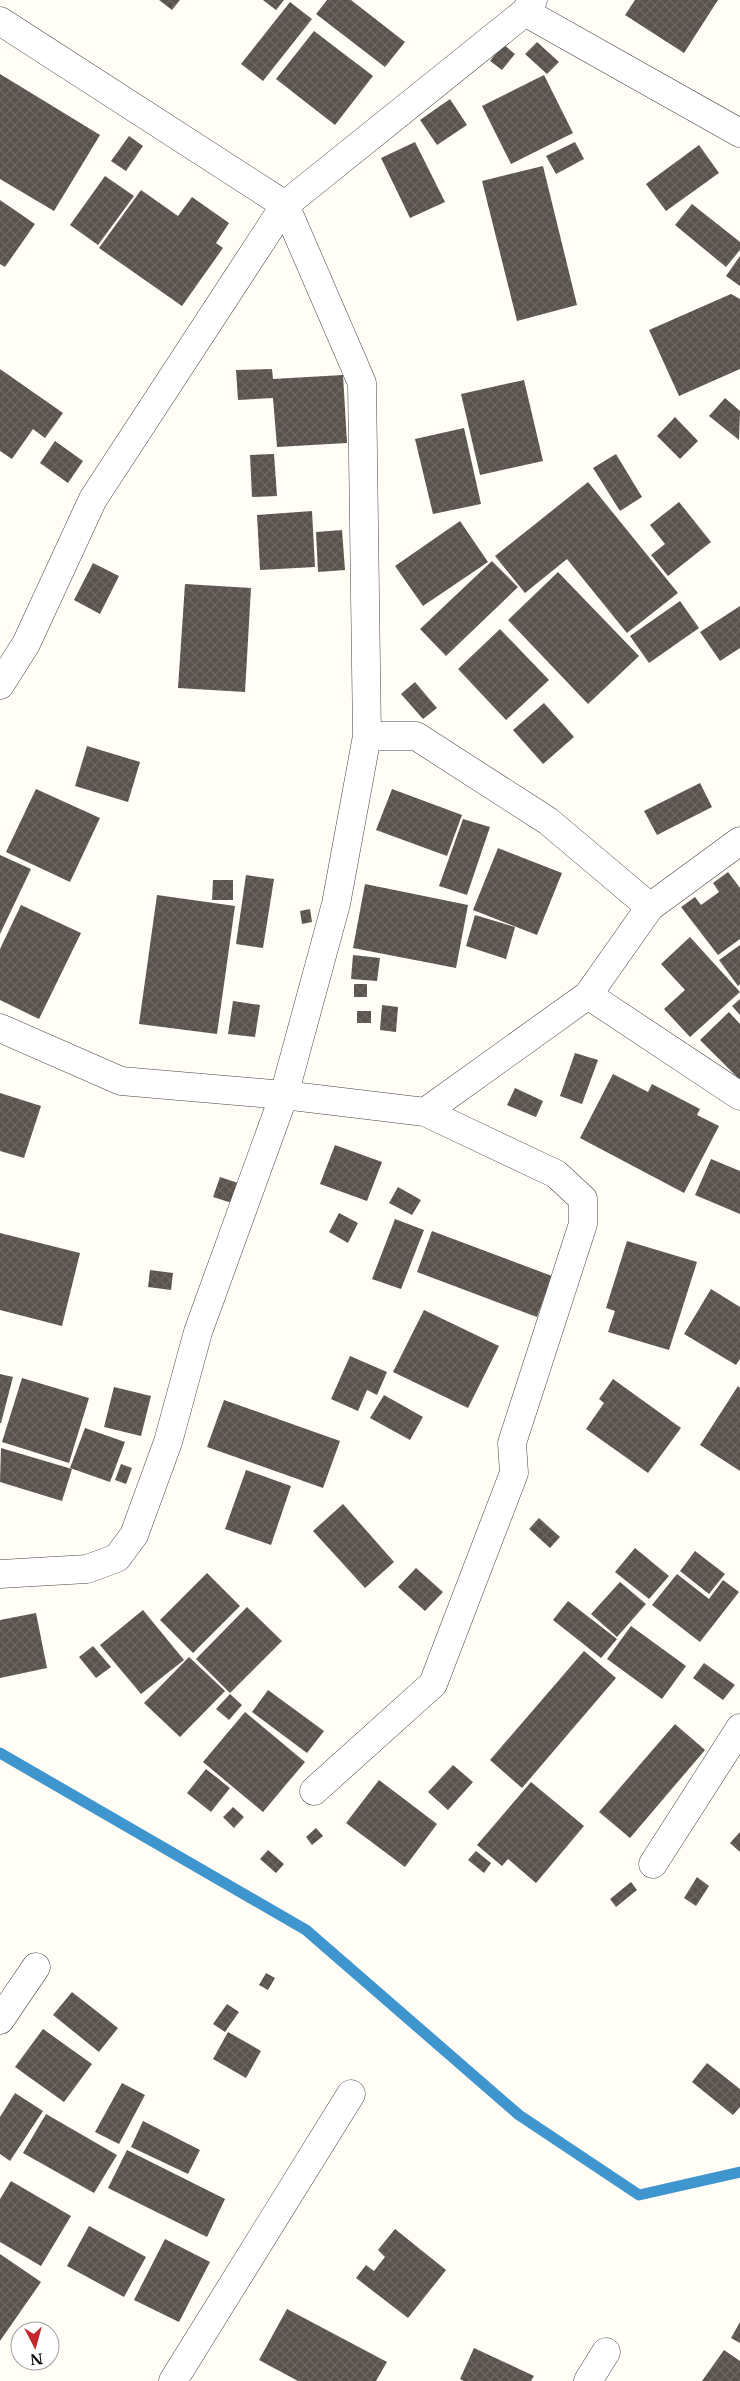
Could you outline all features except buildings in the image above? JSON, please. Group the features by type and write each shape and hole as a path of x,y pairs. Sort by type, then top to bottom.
{"street":[{"path":"0,685 26,644 93,499 286,205 529,6 740,133"},
{"path":"0,21 286,205 362,383 367,736 336,904 284,1095 198,1332 168,1442 134,1535 117,1558 87,1568 0,1574"},
{"path":"367,736 416,736 548,821 650,907"},
{"path":"426,1112 588,995 650,907 740,841"},
{"path":"588,995 740,1096"},
{"path":"0,1028 121,1081 284,1095 426,1112 556,1174 583,1199 584,1224 512,1443 514,1473 433,1684 314,1792"},
{"path":"653,1864 740,1728"},
{"path":"0,2020 36,1967"},
{"path":"173,2381 351,2094"},
{"path":"588,2381 606,2352"}],"waterway":[{"path":"0,1753 306,1930 519,2115 639,2195 740,2172"}]}
